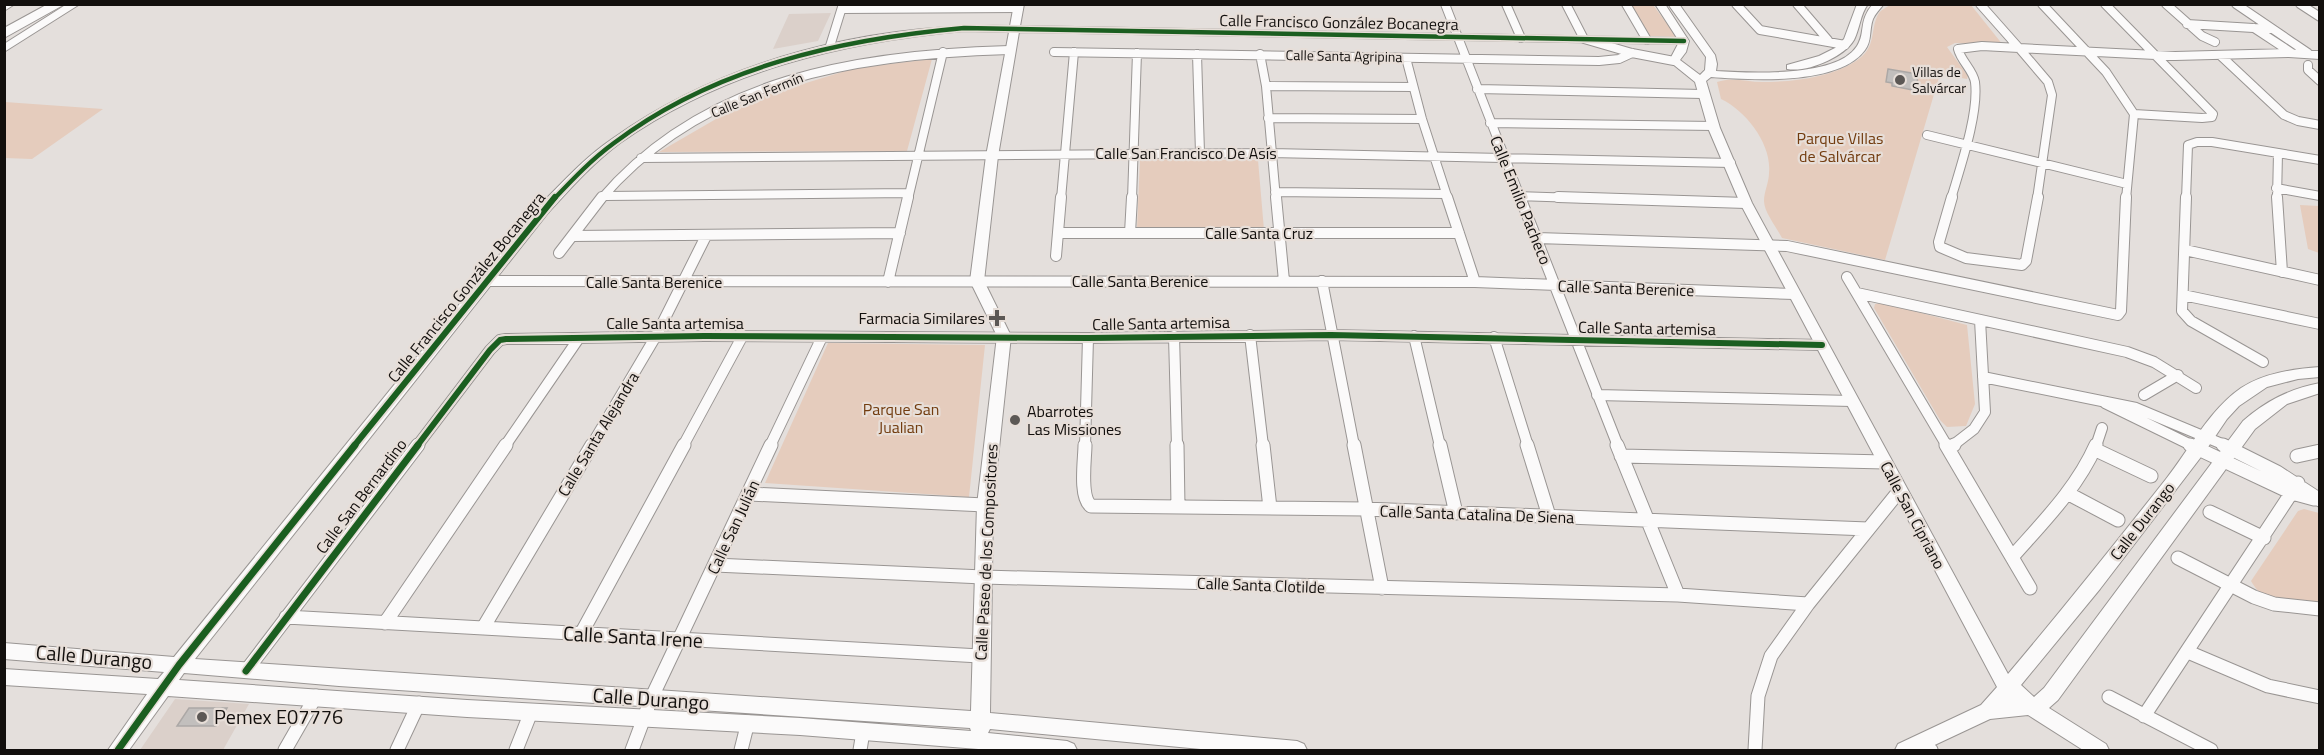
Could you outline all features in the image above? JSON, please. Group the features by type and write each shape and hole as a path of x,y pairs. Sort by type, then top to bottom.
{"highway":[{"path":"4,21 32,4"},
{"path":"4,33 50,4"},
{"path":"4,33 59,4"}],"street":[{"path":"4,8 10,4"},
{"path":"4,49 75,4"},
{"name":"Calle Emilio Pacheco","path":"1445,4 1518,196 1537,238 1621,456 1678,595"},
{"path":"1506,4 1521,38"},
{"path":"1566,4 1584,39 1632,53 1679,51"},
{"path":"1626,4 1647,40"},
{"path":"1659,4 1679,51 1707,74 1781,77 1830,68 1849,59 1860,50 1865,43 1864,8"},
{"name":"Calle San Cipriano","path":"1673,4 1707,74 1714,126 1746,202 2000,678 2031,707 2099,750"},
{"path":"1736,4 1760,30 1828,40 1845,45"},
{"path":"1797,4 1828,40"},
{"path":"1477,89 1786,68 1835,52 1849,39 1855,15 1864,8 1879,4"},
{"path":"1980,4 2018,49 2048,82 2052,95 2044,162 2026,261 2022,265 1954,254 1942,250 1939,242 1973,109 1975,79 1958,49 2018,49 2221,56 2292,53 2319,55"},
{"path":"1537,238 1767,244 1824,252 2118,315 2121,311 2127,184 2134,114 2117,86 2042,4"},
{"path":"2105,4 2211,111 2212,117 2134,114"},
{"path":"2166,4 2202,36 2215,42"},
{"path":"2236,4 2308,54"},
{"path":"2300,4 2319,17"},
{"path":"830,46 842,7 1019,6 992,156 977,281 1004,336"},
{"path":"2187,24 2271,29"},
{"name":"Calle Francisco González Bocanegra","path":"118,750 179,665 543,210 615,142 674,105 715,86 830,46 932,30 1014,28 1647,40 1679,51 1697,53 1707,74"},
{"path":"2254,28 2292,53"},
{"name":"Calle San Fermín","path":"559,254 605,196 641,158 703,117 738,100 802,76 873,60 943,52 1010,50"},
{"path":"888,282 943,52"},
{"name":"Calle Santa Agripina","path":"1054,52 1594,61 1626,58 1632,53"},
{"path":"1056,256 1074,52"},
{"path":"1130,233 1135,153 1137,53"},
{"path":"1197,54 1200,153"},
{"path":"1260,54 1266,86 1284,281"},
{"path":"2221,56 2284,115 2298,121 2319,125"},
{"path":"1406,58 1445,194 1475,282"},
{"path":"2308,65 2308,70 2319,81"},
{"path":"1266,86 1413,87"},
{"path":"1268,118 1422,119"},
{"path":"1490,123 1714,126"},
{"path":"1927,135 2127,184"},
{"path":"2263,362 2184,316 2188,145 2197,142 2212,142 2319,160"},
{"name":"Calle San Francisco De Asís","path":"641,158 1271,153 1731,163"},
{"path":"2278,153 2276,188 2282,272"},
{"path":"2276,188 2319,196"},
{"path":"1275,192 1445,194"},
{"path":"605,196 909,194"},
{"path":"1518,196 1746,202"},
{"path":"572,236 900,233"},
{"name":"Calle Santa Cruz","path":"1058,233 1459,233"},
{"name":"Calle Santa Alejandra","path":"483,628 656,336 706,236"},
{"path":"2185,250 2319,280"},
{"path":"1847,277 2030,588"},
{"name":"Calle Santa Berenice","path":"486,281 1475,282 1794,294"},
{"path":"1322,282 1382,588"},
{"path":"1857,293 2127,352 2154,362 2196,388"},
{"path":"2183,295 2319,324"},
{"path":"1949,448 1969,435 1980,424 1985,412 1980,320"},
{"name":"Calle Santa artemisa","path":"500,340 656,336 1088,338 1331,334 1822,345"},
{"path":"1250,335 1270,508"},
{"name":"Calle Paseo de los Compositores","path":"979,745 985,505 1004,336"},
{"path":"1174,336 1178,507"},
{"path":"1414,336 1456,513"},
{"path":"581,634 742,337"},
{"name":"Calle San Julián","path":"632,750 647,708 822,337"},
{"path":"385,623 579,338"},
{"name":"Calle Santa Catalina De Siena","path":"1088,338 1084,492 1087,503 1096,507 1365,509 1868,529"},
{"path":"1494,338 1549,516"},
{"name":"Calle San Bernardino","path":"246,671 500,340"},
{"name":"Calle Durango","path":"1919,748 1988,711 2009,688 2234,400 2272,378 2319,372"},
{"path":"2145,395 2178,375"},
{"path":"1983,377 2100,400 2124,414 2153,421 2319,500"},
{"name":"Calle Durango","path":"1988,711 2031,707 2041,703 2050,694 2249,425 2270,405 2291,394 2319,388"},
{"path":"1597,395 1852,401"},
{"path":"2013,556 2067,493 2096,450 2102,428"},
{"path":"2096,450 2151,477"},
{"path":"2296,456 2319,451"},
{"path":"1621,456 1885,462"},
{"path":"2144,716 2295,488"},
{"path":"1755,750 1758,696 1771,656 1808,604 1900,490"},
{"path":"2067,493 2118,520"},
{"path":"749,495 985,505"},
{"path":"2210,512 2264,538"},
{"path":"2178,558 2274,604 2319,609"},
{"name":"Calle Santa Clotilde","path":"715,565 983,577 1678,595 1808,604"},
{"name":"Calle Santa Irene","path":"286,617 980,656"},
{"name":"Calle Durango","path":"4,651 647,708 862,741 1067,750"},
{"path":"2188,652 2268,686 2319,697"},
{"name":"Calle Durango","path":"4,677 531,712 647,708 980,720 1297,750"},
{"path":"285,750 316,696"},
{"path":"2109,697 2211,750"},
{"path":"397,750 418,703"},
{"path":"516,750 531,712"},
{"path":"741,750 748,723"}],"shaded area":[{"path":"831,13 818,41 773,49 789,14"},
{"path":"175,699 249,704 223,750 140,750"}],"green space":[{"path":"1631,5 1653,5 1677,37 1650,36"},
{"name":"Parque Villas de Salvárcar","path":"1890,5 1971,5 2003,45 1955,43 1947,47 1968,76 1967,79 1940,74 1885,260 1782,238 1768,215 1765,205 1769,162 1762,140 1748,120 1721,99 1717,82 1798,80 1823,75 1845,67 1863,56 1870,44 1879,13"},
{"path":"932,59 907,151 659,152 747,101 855,68"},
{"path":"5,102 103,109 32,159 5,158"},
{"path":"1140,159 1258,160 1264,230 1137,229"},
{"path":"2300,205 2319,206 2319,253 2308,249"},
{"path":"1883,303 1967,325 1975,404 1966,426 1947,427 1940,420 1874,308 1875,304"},
{"name":"Parque San Jualian","path":"828,343 985,345 969,497 765,483"},
{"path":"2304,509 2319,513 2319,605 2280,602 2264,595 2251,581 2298,511"}],"building":[{"name":"Villas de Salvárcar","path":"1888,69 1917,74 1918,91 1892,86 1892,83 1886,82"},
{"name":"Pemex E07776","path":"189,708 227,708 216,726 177,726"}],"cycle path":[{"path":"118,750 179,665 543,210 587,165 616,141 695,94 782,60 827,48 918,32 964,28 1684,41"},
{"path":"246,671 490,350 500,340 704,336 1088,338 1331,335 1822,345"}],"place":[{"name":"Villas de Salvárcar","path":"1900,80"},
{"name":"Farmacia Similares","path":"997,318"},
{"name":"Abarrotes Las Missiones","path":"1015,420"},
{"name":"Pemex E07776","path":"202,717"}]}
